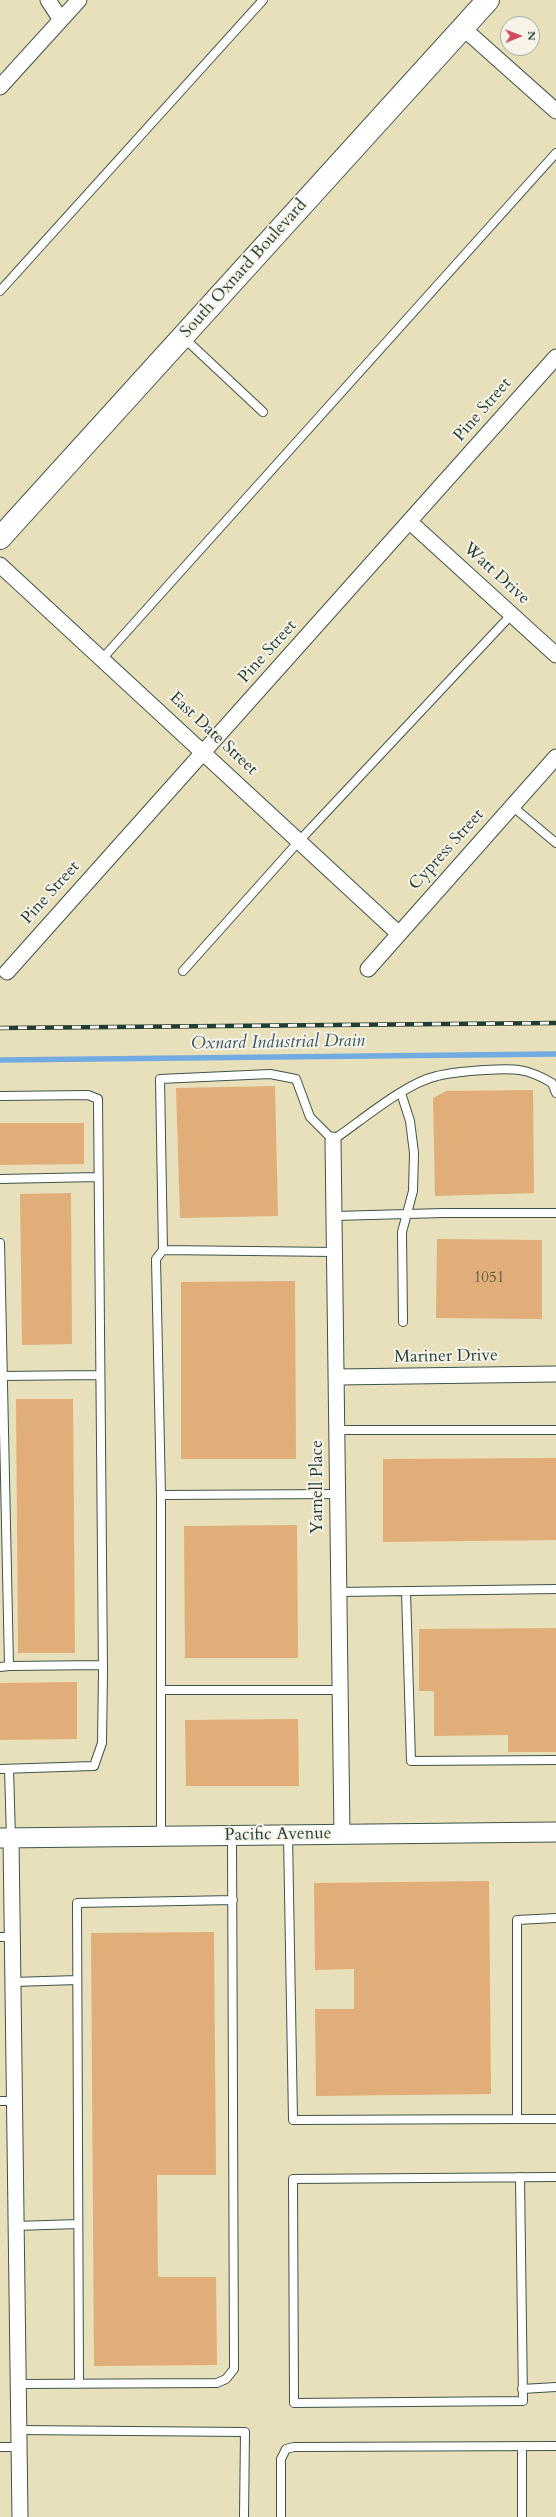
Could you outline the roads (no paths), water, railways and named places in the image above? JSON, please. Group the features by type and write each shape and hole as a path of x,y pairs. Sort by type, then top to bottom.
{"main road":[{"name":"South Oxnard Boulevard","path":"0,538 488,0"}],"street":[{"path":"48,0 61,20"},
{"path":"0,87 79,0"},
{"path":"463,28 556,111"},
{"name":"Pine Street","path":"7,972 556,357"},
{"name":"Watt Drive","path":"410,522 556,656"},
{"name":"East Date Street","path":"0,565 300,840 398,933"},
{"name":"Cypress Street","path":"368,969 398,933 556,757"},
{"name":"Yarnell Place","path":"334,1140 339,1690 342,1835"},
{"name":"Mariner Drive","path":"337,1377 556,1374"},
{"name":"Pacific Avenue","path":"6,1838 556,1832"},
{"path":"6,1838 6,1937 13,1982 7,2101 15,2226 20,2517"}],"lane":[{"path":"0,291 263,0"},
{"path":"102,659 556,153"},
{"path":"183,337 263,412"},
{"path":"184,971 300,840 512,614"},
{"path":"512,806 556,843"},
{"path":"161,1837 161,1495 156,1259 163,1250 160,1079 270,1074 296,1079 310,1117 334,1140 401,1093 435,1076 460,1072 506,1069 533,1072 552,1083 556,1093"},
{"path":"401,1093 410,1121 414,1154 413,1191 402,1232 403,1322"},
{"path":"0,1096 88,1095 98,1099 102,1743 94,1766 4,1769 6,1838"},
{"path":"0,1179 98,1177"},
{"path":"334,1216 556,1213"},
{"path":"0,1243 2,1464 9,1666"},
{"path":"163,1250 335,1252"},
{"path":"1,1376 100,1375"},
{"path":"337,1430 556,1430"},
{"path":"161,1495 338,1494"},
{"path":"338,1592 556,1589"},
{"path":"406,1591 411,1761 556,1760"},
{"path":"0,1666 102,1665"},
{"path":"161,1690 339,1690"},
{"path":"288,1835 293,2120 556,2119"},
{"path":"18,2384 217,2383 226,2379 234,2369 232,1836"},
{"path":"79,2384 77,1903 233,1900"},
{"path":"518,2119 517,1920 556,1918"},
{"path":"13,1982 77,1980"},
{"path":"520,2178 523,2401 294,2403 293,2179 556,2177"},
{"path":"15,2226 78,2224"},
{"path":"522,2389 556,2388"},
{"path":"18,2430 245,2432 244,2517"},
{"path":"522,2446 522,2517"},
{"path":"281,2517 281,2459 286,2450 294,2447 556,2446"},
{"path":"0,2447 19,2447"}],"waterway":[{"name":"Oxnard Industrial Drain","path":"0,1060 556,1054"}],"railway":[{"path":"0,1028 556,1023"}]}
